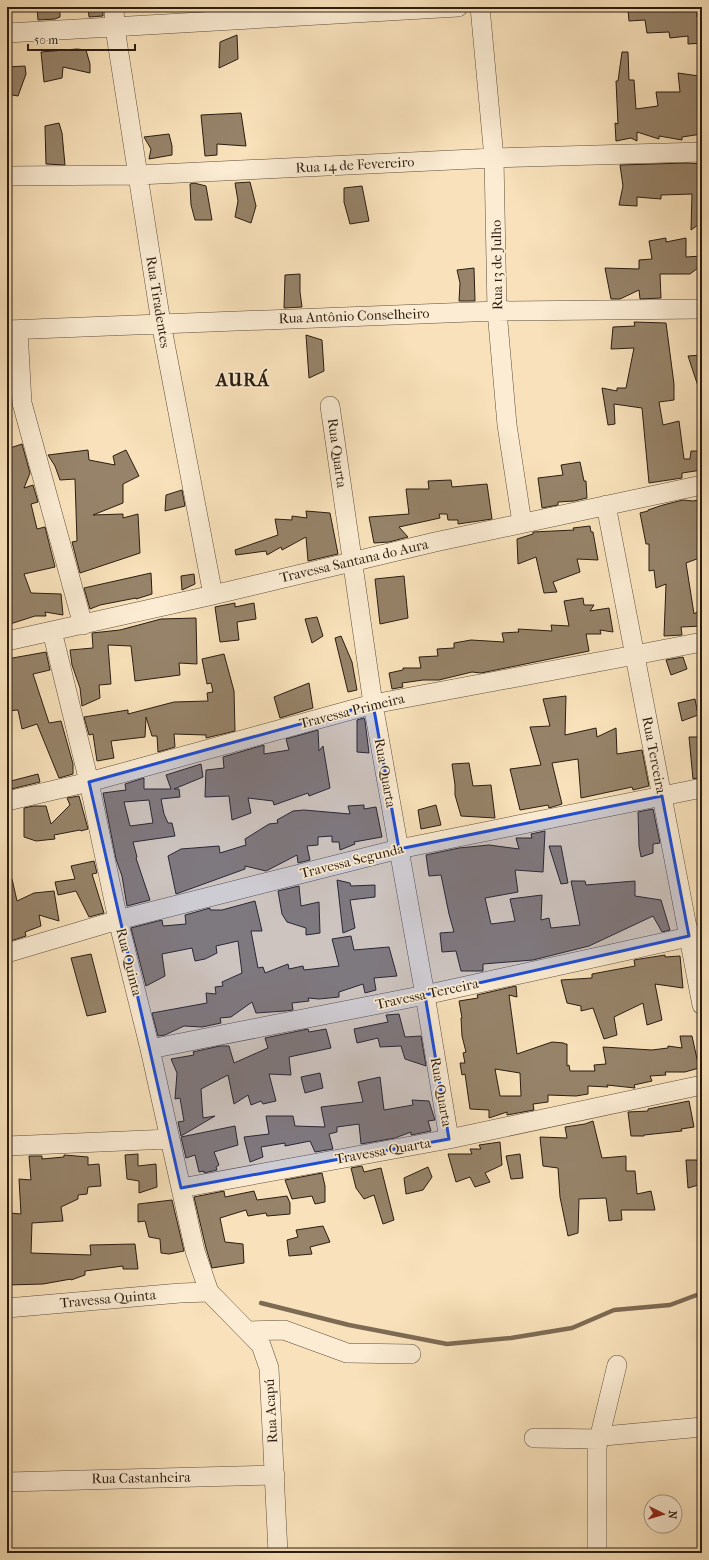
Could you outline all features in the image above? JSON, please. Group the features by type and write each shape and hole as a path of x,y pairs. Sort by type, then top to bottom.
{"street":[{"name":"Rua Tiradentes","path":"114,7 115,28 161,323 213,596"},
{"path":"7,33 115,28 458,7"},
{"name":"Rua 13 de Julho","path":"480,7 494,158 497,311 507,425 522,523"},
{"name":"Rua 14 de Fevereiro","path":"7,176 138,175 494,158 702,152"},
{"name":"Rua Antônio Conselheiro","path":"12,330 497,311 702,309"},
{"path":"12,330 22,402 83,625"},
{"name":"Rua Quarta","path":"330,406 373,704 449,1139"},
{"name":"Travessa Santana do Aura","path":"7,641 213,596 353,561 606,504 702,485"},
{"name":"Rua Terceira","path":"606,504 662,796 695,935 702,1005"},
{"name":"Rua Quinta","path":"52,631 89,782 118,920 150,1049 195,1250 209,1292"},
{"name":"Travessa Primeira","path":"7,801 89,782 373,704 635,656 702,642"},
{"name":"Travessa Segunda","path":"7,953 118,920 399,850 702,788"},
{"name":"Travessa Terceira","path":"150,1049 425,995 695,935"},
{"name":"Travessa Quarta","path":"181,1188 449,1139 702,1085"},
{"path":"7,1146 170,1139"},
{"name":"Travessa Quinta","path":"7,1308 180,1293 209,1292"},
{"name":"Rua Acapú","path":"209,1292 261,1345 269,1368 278,1553"},
{"path":"248,1331 284,1330 347,1353 411,1354"},
{"path":"597,1553 598,1443 617,1365"},
{"path":"598,1443 604,1436 702,1427"},
{"path":"534,1438 598,1443"},
{"name":"Rua Castanheira","path":"7,1482 274,1475"}],"highlighted area":[{"path":"373,704 399,849 662,796 689,936 425,995 449,1139 181,1188 89,782"}],"building":[{"path":"37,7 60,7 60,17 55,19 38,20"},
{"path":"88,7 103,7 103,16 89,17"},
{"path":"654,7 684,9 684,7 697,7 697,17 700,17 702,43 688,44 688,36 670,38 669,32 647,33 645,20 629,21 628,10"},
{"path":"237,35 238,59 219,68 220,42"},
{"path":"77,49 86,50 90,64 90,73 63,67 62,78 44,82 41,52"},
{"path":"622,52 628,52 629,80 634,80 636,109 658,106 656,92 680,92 678,73 699,76 702,134 682,137 682,140 659,136 659,139 637,132 637,141 631,138 616,141 615,123 618,124 616,81 618,81"},
{"path":"25,66 26,74 18,96 7,94 7,67"},
{"path":"241,113 246,146 217,144 217,155 205,156 201,115"},
{"path":"59,123 62,133 65,165 46,164 45,126"},
{"path":"169,134 172,146 172,155 149,159 151,149 144,137"},
{"path":"702,164 702,222 691,230 692,194 661,195 661,199 637,197 637,206 619,205 623,186 620,165"},
{"path":"250,182 256,206 251,223 235,217 238,201 235,183"},
{"path":"194,183 206,186 212,220 195,220 191,205 190,184"},
{"path":"362,186 369,221 350,224 344,202 344,188"},
{"path":"666,238 666,242 686,238 686,257 702,256 702,265 690,274 660,274 661,298 640,299 639,290 620,299 611,299 605,268 639,269 639,260 652,259 649,241"},
{"path":"474,268 475,301 459,301 460,283 457,270"},
{"path":"300,274 302,307 284,308 285,275"},
{"path":"634,322 666,323 674,384 674,400 659,402 663,425 679,421 684,459 690,459 691,451 702,451 702,470 682,473 682,478 649,483 642,408 614,404 615,424 608,425 602,388 617,391 617,388 626,388 634,348 611,349 613,327 635,326"},
{"path":"306,335 322,340 324,371 309,378"},
{"path":"702,355 702,392 700,392 688,356"},
{"path":"22,444 30,473 24,488 33,485 38,502 31,504 37,529 45,527 55,567 24,574 31,593 61,594 63,615 45,612 46,616 35,616 7,625 7,449"},
{"path":"88,450 89,460 115,465 113,456 126,450 139,476 123,484 123,503 93,515 123,514 123,518 138,514 140,553 80,573 72,542 77,541 75,479 60,480 55,466 48,455"},
{"path":"580,462 584,481 586,481 587,498 558,502 558,505 542,508 538,478 563,475 561,465"},
{"path":"451,480 452,487 487,484 492,519 458,524 458,520 448,520 447,514 439,514 440,518 399,527 408,537 389,542 374,543 369,517 409,514 406,489 429,489 428,481"},
{"path":"182,490 185,506 165,511 166,495"},
{"path":"702,499 702,557 686,563 694,614 702,608 702,626 681,627 682,635 664,636 666,584 656,588 654,570 649,571 649,544 646,544 640,513 683,500 693,501"},
{"path":"306,511 330,513 338,554 308,561 306,537 282,550 281,547 267,555 266,551 236,555 235,550 278,535 275,519 292,520 292,516 307,518"},
{"path":"590,526 591,532 593,532 598,560 577,559 580,572 553,582 557,592 544,593 536,557 518,564 517,539 533,534 533,532 574,530 573,528"},
{"path":"151,573 152,594 136,599 100,605 90,609 84,588"},
{"path":"194,574 195,584 182,590 181,576"},
{"path":"404,576 408,618 380,624 375,579"},
{"path":"583,598 584,605 594,605 590,611 609,608 613,632 600,630 601,634 586,634 589,651 481,673 472,672 439,680 423,680 402,683 403,687 392,689 389,673 403,670 403,668 421,668 419,657 438,656 437,649 454,648 454,643 471,640 504,642 502,633 519,632 518,629 552,631 551,625 569,626 564,601"},
{"path":"235,603 235,607 254,603 256,619 237,622 239,640 220,642 215,607"},
{"path":"317,617 323,636 312,643 305,619"},
{"path":"196,618 197,664 179,663 180,675 135,681 131,646 108,645 111,684 99,685 100,698 82,706 80,688 72,665 70,650 93,648 92,633 120,630 161,619"},
{"path":"341,636 352,662 357,690 348,692 335,638"},
{"path":"46,652 50,670 33,674 49,723 61,721 73,764 73,774 59,778 37,724 22,729 18,710 7,711 7,659"},
{"path":"224,654 234,691 235,731 206,738 206,735 174,734 175,747 158,752 157,736 152,736 146,717 145,737 111,741 114,758 97,761 93,734 89,735 84,717 128,710 128,714 174,702 208,701 207,693 213,692 211,683 207,684 202,659"},
{"path":"683,657 687,669 671,675 666,660"},
{"path":"309,683 313,708 280,718 274,697"},
{"path":"566,696 565,735 596,728 597,737 616,728 617,754 642,750 649,786 633,790 632,787 581,798 578,759 552,763 562,804 549,808 548,805 520,810 510,769 541,765 530,727 550,726 543,699"},
{"path":"695,699 698,715 682,721 678,703"},
{"path":"364,718 369,753 357,752 357,720"},
{"path":"318,730 319,751 323,746 330,788 309,796 308,793 274,805 273,801 248,798 251,813 232,820 229,796 205,797 206,770 224,768 223,757 264,745 264,754 289,750 286,739"},
{"path":"689,737 702,737 702,777 693,779"},
{"path":"469,763 473,786 491,785 495,818 461,816 455,795 452,764"},
{"path":"201,764 203,777 174,789 179,789 180,797 161,799 164,814 168,823 172,823 175,836 133,842 136,858 150,900 127,906 122,876 116,859 103,793 126,790 125,784 144,778 144,789 171,789 166,775","holes":["149,800 153,823 130,826 124,802"]},
{"path":"38,774 40,782 7,790 7,782"},
{"path":"79,796 88,829 54,835 55,839 36,841 24,837 24,808 46,806 51,824 70,805 67,798"},
{"path":"364,805 364,809 376,807 382,837 354,842 355,844 340,850 339,842 332,842 332,836 318,837 318,845 307,846 310,860 298,863 297,855 266,871 245,866 245,869 176,894 168,856 181,849 219,846 220,853 246,845 245,839 269,824 278,823 277,820 293,811 304,810 350,814 348,806"},
{"path":"436,805 441,825 421,829 418,810"},
{"path":"653,809 660,843 653,844 653,853 641,857 639,846 638,812"},
{"path":"545,831 543,872 515,870 518,892 485,898 491,924 515,921 510,899 542,895 541,920 549,918 551,928 580,925 571,881 585,881 586,885 635,881 635,896 661,900 670,930 662,932 653,916 589,946 533,960 483,964 483,971 461,971 456,951 442,952 440,933 454,932 441,875 429,876 426,855 459,848 489,845 519,849 516,838 532,838 531,834"},
{"path":"549,846 561,846 568,883 561,884"},
{"path":"94,861 97,873 92,874 104,913 89,917 76,891 58,895 55,882 75,879 71,866"},
{"path":"12,879 17,901 34,893 54,891 59,921 39,915 41,926 25,932 26,936 7,942 7,880"},
{"path":"337,880 350,883 351,886 375,885 375,897 350,900 355,928 343,933"},
{"path":"299,886 301,906 319,902 320,933 306,935 306,928 287,922 282,914 278,891"},
{"path":"255,901 262,931 251,931 258,968 263,967 265,973 288,964 289,969 303,966 304,970 339,966 332,939 351,936 354,950 389,947 397,976 374,978 376,990 365,993 363,984 339,992 339,997 319,999 308,998 309,1001 292,1003 293,1010 256,1013 252,1002 231,1017 220,1018 221,1023 202,1027 184,1026 165,1035 158,1036 152,1013 207,1003 206,993 216,994 215,987 223,986 222,982 242,973 238,941 216,946 217,953 205,959 195,961 192,948 162,954 165,976 146,986 131,928 162,920 163,926 186,924 185,915 210,908 210,910 222,910"},
{"path":"91,954 106,1012 87,1016 71,958"},
{"path":"665,955 665,957 680,956 683,988 655,984 662,1020 647,1025 643,1003 614,1017 617,1035 604,1039 593,1008 581,1011 581,1006 567,1003 561,980 592,978 592,974 635,966 634,960"},
{"path":"516,986 517,997 509,995 517,1054 552,1042 564,1043 567,1044 567,1066 569,1065 570,1071 595,1071 594,1065 606,1064 603,1047 652,1050 668,1048 668,1046 682,1048 680,1036 692,1036 699,1068 685,1072 665,1072 666,1075 650,1076 652,1081 634,1085 635,1088 607,1085 608,1087 588,1086 588,1094 576,1096 548,1095 548,1102 533,1104 534,1110 507,1115 507,1112 489,1118 489,1110 470,1109 465,1074 462,1075 460,1063 465,1063 463,1053 466,1052 462,1036 462,1018 459,1001 478,998 477,995","holes":["495,1069 520,1073 521,1096 500,1096"]},
{"path":"399,1014 405,1037 421,1036 426,1066 405,1059 401,1046 380,1047 378,1038 357,1043 354,1029 388,1022 386,1015"},
{"path":"308,1029 309,1032 326,1029 331,1048 289,1057 291,1075 269,1074 276,1101 263,1104 261,1101 251,1105 248,1095 234,1104 228,1075 201,1089 203,1118 215,1116 181,1136 178,1122 184,1121 180,1098 175,1099 177,1073 171,1059 194,1055 193,1052 220,1046 229,1046 234,1063 268,1048 265,1038"},
{"path":"320,1073 323,1088 305,1093 301,1077"},
{"path":"380,1077 384,1110 413,1105 412,1100 429,1101 435,1120 428,1121 431,1131 411,1135 411,1132 395,1138 361,1144 359,1124 337,1127 337,1132 329,1134 333,1149 315,1152 310,1141 285,1146 285,1143 261,1147 263,1157 250,1162 244,1137 269,1134 266,1116 293,1116 295,1126 325,1127 321,1107 363,1102 358,1082"},
{"path":"689,1101 694,1127 681,1129 682,1131 644,1136 631,1136 628,1112 648,1111 648,1109"},
{"path":"593,1121 602,1158 626,1156 626,1171 635,1171 637,1194 651,1191 655,1210 621,1210 622,1220 609,1221 606,1198 579,1199 578,1233 568,1236 560,1197 558,1168 543,1166 540,1137 567,1138 565,1127 585,1124"},
{"path":"235,1126 238,1145 214,1152 219,1165 216,1167 217,1170 204,1173 204,1171 199,1172 195,1155 186,1158 181,1137"},
{"path":"500,1142 502,1165 485,1173 490,1182 475,1187 470,1177 456,1182 448,1154 472,1154 470,1149 481,1149 479,1145"},
{"path":"138,1154 138,1166 156,1164 157,1187 139,1193 139,1181 127,1179 125,1155"},
{"path":"520,1154 523,1178 511,1179 506,1156"},
{"path":"64,1155 88,1157 88,1165 99,1164 101,1186 88,1187 87,1194 78,1195 78,1199 61,1207 63,1221 32,1223 31,1253 91,1255 90,1245 135,1244 138,1269 123,1269 123,1266 85,1271 85,1275 71,1280 43,1284 7,1285 7,1220 10,1221 10,1213 21,1214 19,1179 31,1180 29,1156 42,1156 42,1159 64,1157"},
{"path":"686,1160 697,1160 702,1184 688,1188"},
{"path":"362,1166 364,1172 381,1168 394,1220 383,1224 374,1195 364,1199 356,1188 351,1168"},
{"path":"428,1167 432,1177 423,1190 406,1194 404,1178"},
{"path":"322,1173 325,1186 325,1202 315,1204 312,1196 292,1199 285,1180"},
{"path":"224,1191 225,1197 254,1191 257,1200 287,1196 290,1203 290,1214 267,1216 266,1213 248,1216 246,1210 220,1218 225,1242 243,1244 244,1263 212,1268 194,1197"},
{"path":"172,1200 184,1251 169,1254 161,1253 160,1239 149,1237 145,1221 138,1222 138,1204"},
{"path":"323,1226 330,1242 310,1247 312,1254 289,1256 287,1240 298,1237 296,1230"}],"waterway":[{"path":"261,1303 349,1325 447,1344 511,1338 572,1328 614,1310 670,1305 702,1293"}],"district":[{"name":"AURÁ","path":"243,380"}]}
